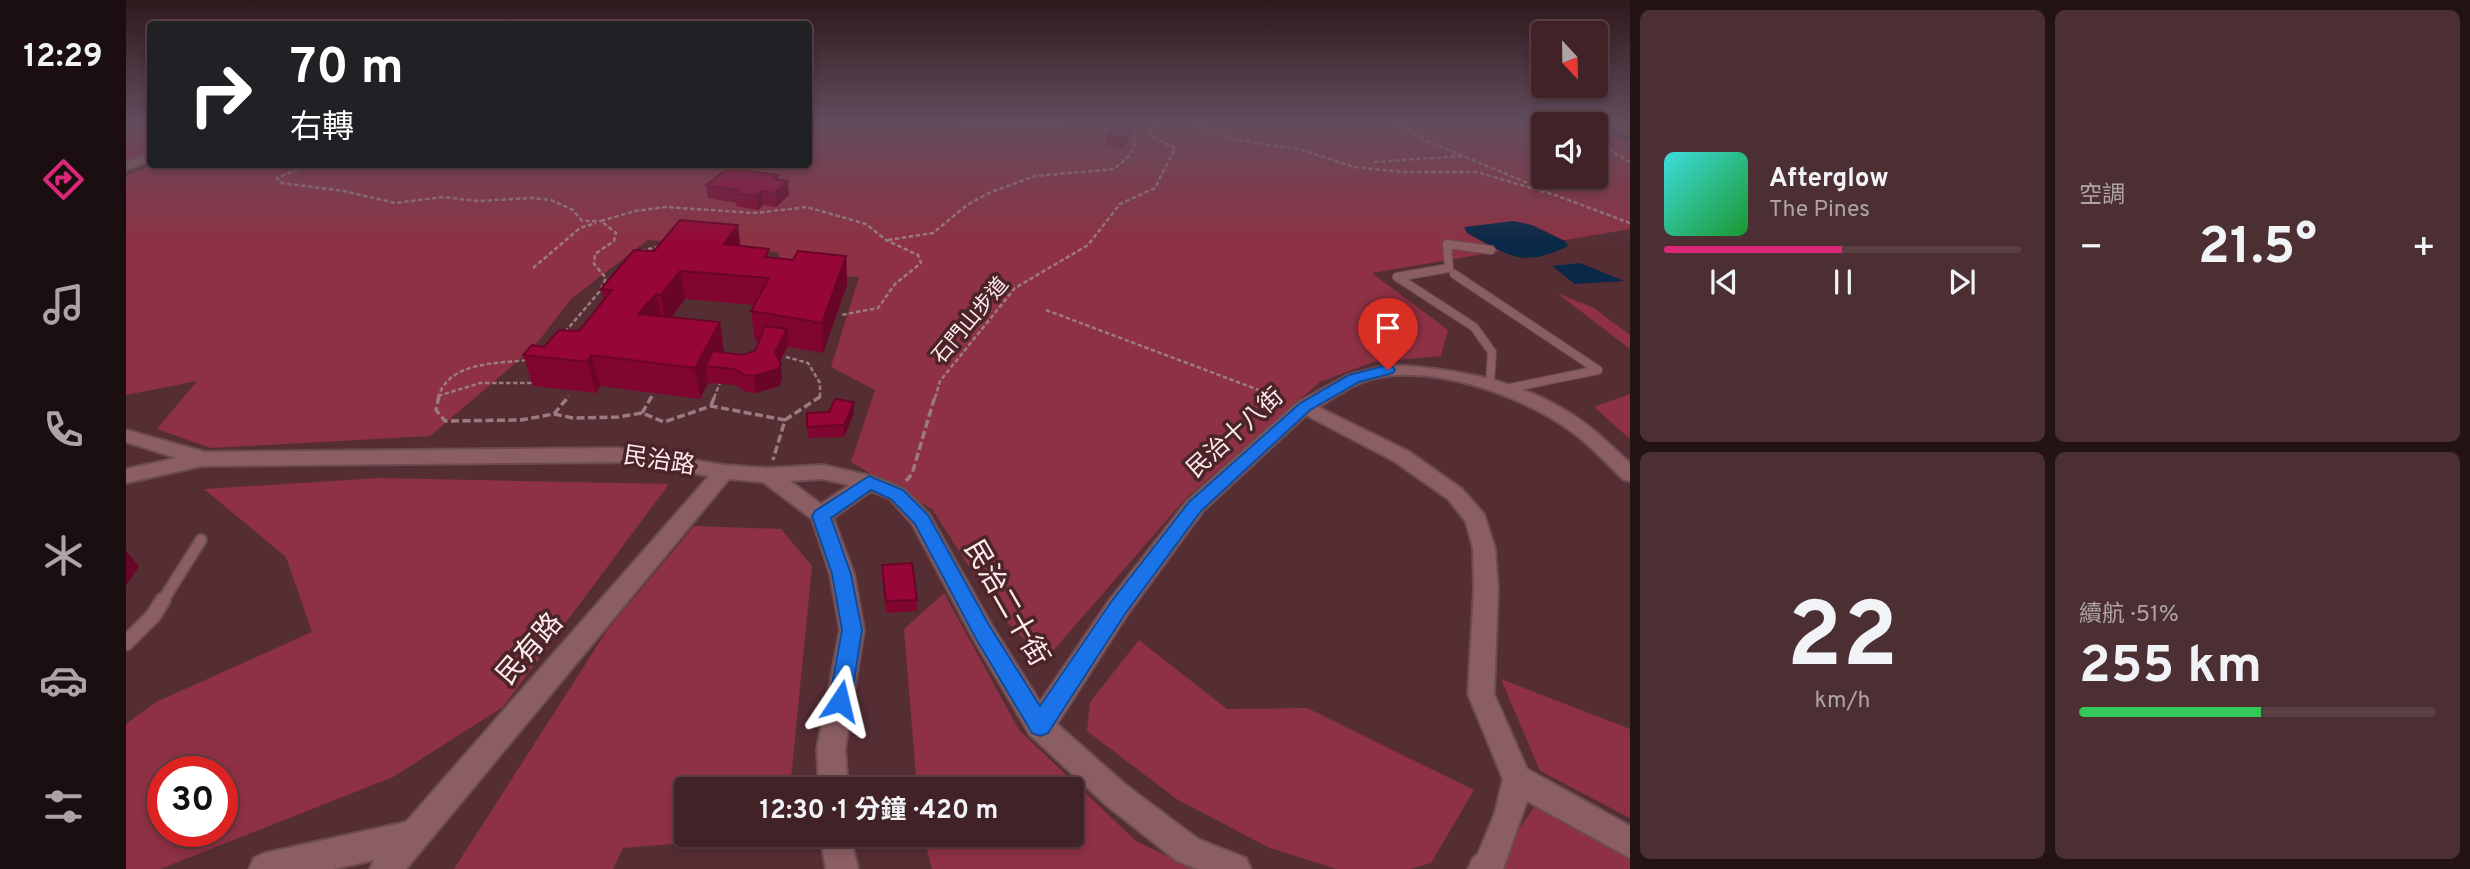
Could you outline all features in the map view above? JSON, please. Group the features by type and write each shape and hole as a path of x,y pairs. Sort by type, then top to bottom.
{"street":[{"name":"民治十八街","path":"1040,726 1118,608 1195,506 1304,407 1354,379 1388,370 1438,372 1497,386 1530,400 1578,428 1630,474"},
{"path":"1304,407 1401,456 1455,494 1476,520 1484,548 1486,589 1481,694 1517,779 1510,813 1489,865 1484,869"},
{"path":"126,436 202,459"},
{"path":"126,442 158,445"},
{"name":"民治路","path":"202,459 618,455 724,472 768,475"},
{"path":"126,476 202,459"},
{"name":"民有路","path":"386,869 724,472"},
{"name":"民治二十街","path":"768,475 823,472 869,482 897,494 921,520 982,631 1040,726 1116,796 1188,850 1235,869"},
{"path":"768,475 821,516 842,574 852,630 831,749 832,777"},
{"path":"821,516 869,482"},
{"path":"1517,779 1630,843"},
{"path":"265,869 412,836"},
{"path":"837,847 842,869"}],"lane":[{"path":"1454,274 1598,370 1497,386 1492,352 1474,327 1397,277 1449,268 1447,244 1491,250"},
{"path":"126,643 153,616 201,540"}],"path":[{"path":"886,240 933,233 967,205 991,192 1035,176 1114,169 1120,164"},
{"name":"石門山步道","path":"897,494 912,474 940,381 996,310 1015,288 1088,245 1120,204 1155,188 1167,164"},
{"path":"1343,164 1404,172 1477,172 1555,195"},
{"path":"1481,164 1630,223"},
{"path":"301,168 276,178 282,183 344,191 385,202 443,197 478,201 531,198 551,200 573,210 582,221 601,221 616,233 614,241 595,254 594,264 606,278"},
{"path":"533,268 580,228 635,211 665,207 755,213 807,207 866,224 886,240 918,255 921,262 895,284 878,308 841,315"},
{"path":"632,256 665,245"},
{"path":"561,337 600,291 606,278 617,274"},
{"path":"1046,310 1304,407"},
{"path":"580,315 586,320"},
{"path":"768,475 785,420 821,397 820,383 808,363 773,355"},
{"path":"534,357 469,367 453,374 436,396 436,410 445,421 521,420 554,414 573,418 618,417 642,413 664,422 711,406 785,420"},
{"path":"711,406 723,377"},
{"path":"436,396 480,383 532,383"},
{"path":"554,414 569,396"},
{"path":"642,413 652,396"}],"shaded area":[{"path":"812,164 1531,164 1531,189 1608,189 1608,164 1630,164 1630,229 1372,273 1448,330 1441,356 1373,362 1320,382 1186,498 1045,660 1001,616 932,509 851,462 875,390 831,367 859,277 789,273 777,252 648,240 571,299 533,348 430,436 211,448 157,429 197,381 126,395 126,176 147,168 812,168"},
{"path":"1557,293 1594,308 1630,335 1630,349"},
{"path":"1630,394 1630,439 1594,407"},
{"path":"380,478 669,484 503,707 393,777 238,838 238,756 147,756 147,847 216,847 160,869 126,869 126,724 156,702 312,632 286,557 204,489"},
{"path":"694,526 781,529 812,566 791,777 674,777 674,844 623,848 613,869 454,869 608,629"},
{"path":"944,593 1019,730 1069,777 916,777 904,629"},
{"path":"1139,640 1227,709 1307,708 1474,790 1431,863 1410,869 1337,869 1270,848 1178,800 1087,731 1090,702"},
{"path":"1501,679 1630,729 1630,818 1540,771"},
{"path":"1084,792 1137,842 1196,869 932,869 926,847 1084,847"},
{"path":"1537,803 1630,855 1630,869 1491,869"}],"water":[{"path":"1514,221 1532,225 1565,241 1568,246 1539,257 1516,256 1494,248 1467,233 1464,227"},
{"path":"1580,263 1624,281 1575,284 1552,266"}],"building":[{"path":"728,168 778,175 774,179 788,181 775,193 762,191 756,196 706,185"},
{"path":"680,220 738,225 724,244 769,249 765,257 793,260 798,251 846,256 822,323 751,311 769,278 680,271 661,295 656,294 638,314 720,322 695,368 591,355 588,362 523,355 532,345 544,347 559,330 579,331 612,290 601,289 634,250 654,251"},
{"path":"765,326 787,329 775,353 781,363 778,369 754,376 744,375 734,369 705,366 713,351 742,355 755,351"},
{"path":"835,399 854,402 844,425 807,427 807,413 829,412"},
{"path":"912,563 917,600 886,601 882,565"}],"route":[{"path":"840,701 852,630 842,574 821,516 869,482 897,494 921,520 982,631 1040,726 1118,608 1195,506 1304,407 1354,379 1388,370"}]}
